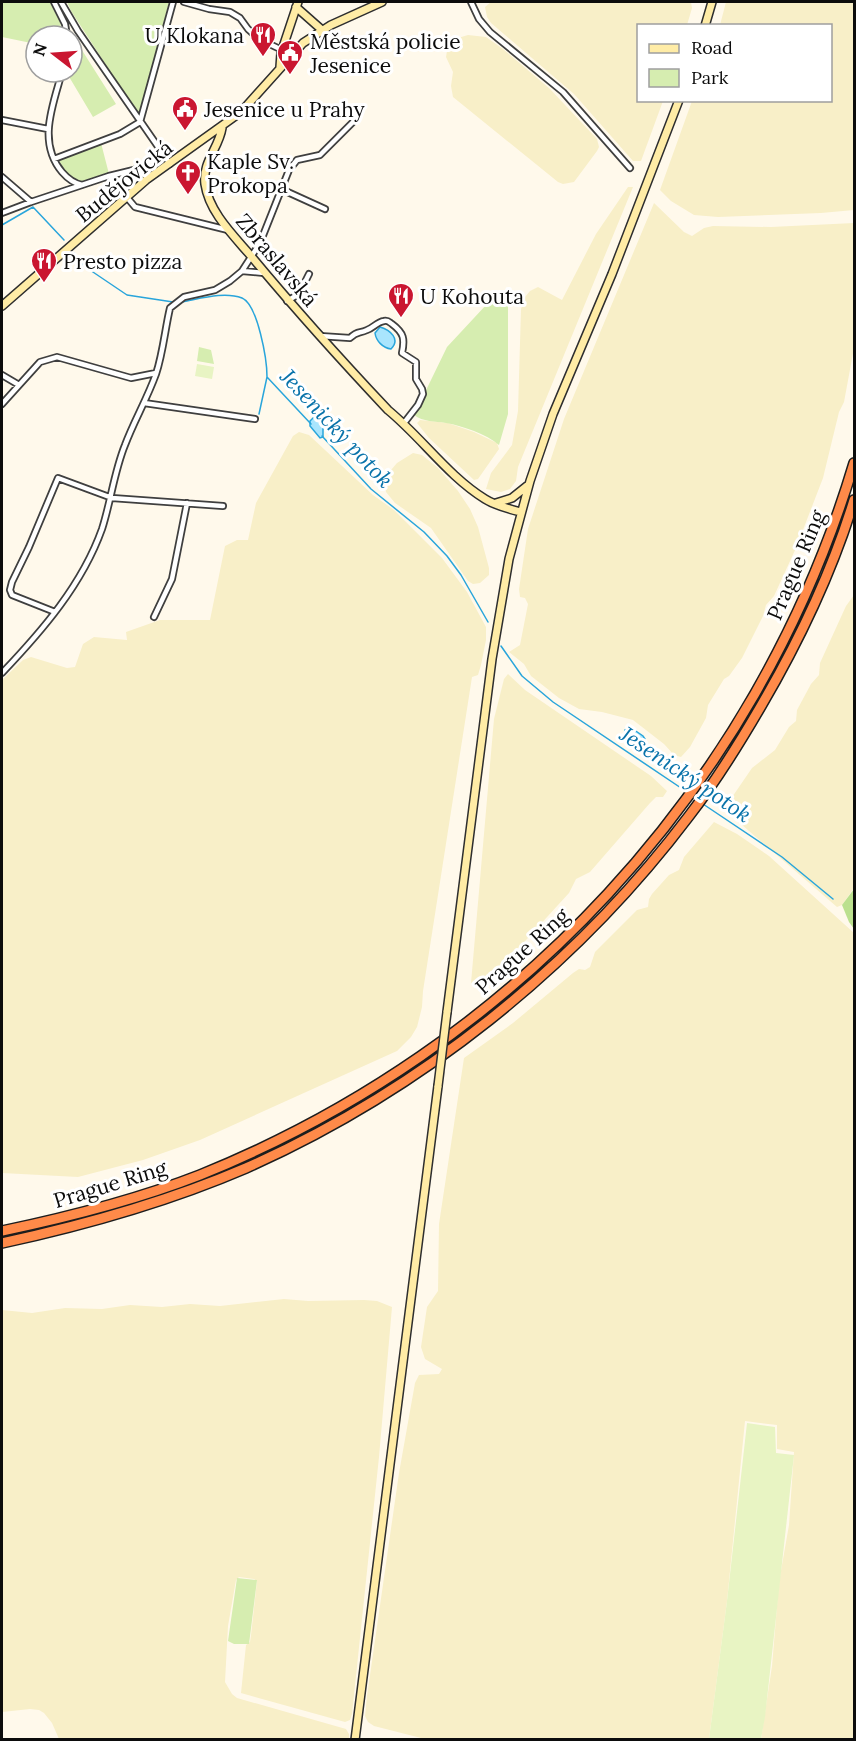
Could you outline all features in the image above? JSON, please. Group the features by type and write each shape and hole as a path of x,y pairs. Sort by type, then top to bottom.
{"highway":[{"name":"Prague Ring","path":"2,1231 86,1212 126,1200 198,1175 284,1137 368,1091 458,1030 534,968 617,885 651,846 732,732 767,673 795,618 822,557 855,463"},
{"name":"Prague Ring","path":"2,1244 97,1221 202,1186 289,1147 374,1100 464,1040 528,988 611,907 689,816 714,782 777,679 805,624 829,570 855,500"}],"main road":[{"name":"Budějovická","path":"2,306 126,197 222,128 251,103 303,43 322,30 382,2"},
{"path":"706,24 712,2"},
{"path":"280,67 282,50 297,4 322,30"},
{"path":"355,1740 496,627 509,559 530,481 553,414 616,263 678,102"},
{"name":"Zbraslavská","path":"222,128 205,169 205,186 211,204 228,230 287,301 388,410 404,423"},
{"path":"404,423 468,486 494,503 521,512"},
{"path":"494,503 512,498 530,481"}],"street":[{"path":"54,2 65,24"},
{"path":"61,2 78,31 170,164"},
{"path":"54,159 120,134 140,123 173,2"},
{"path":"184,2 230,12 240,18 259,39 282,50"},
{"path":"471,2 479,19 490,32 563,92 630,168"},
{"path":"59,84 48,129 54,159 67,178 83,185"},
{"path":"2,673 35,638 55,612 88,561 102,530 124,447 156,373 170,308 184,297 215,290 242,271 260,243 288,170 297,160 320,155 356,119"},
{"path":"2,120 48,129"},
{"path":"2,213 109,176 146,166"},
{"path":"109,176 135,207 228,230"},
{"path":"2,177 31,202"},
{"path":"281,189 325,209"},
{"path":"242,271 264,273"},
{"path":"287,301 299,294 309,274"},
{"name":"Zbraslavská","path":"319,336 350,338 357,331 368,330 382,321 388,321 400,330 404,335 402,353 416,362 416,379 423,394 404,423"},
{"path":"2,404 40,362 57,357 131,378 156,373"},
{"path":"2,375 19,385"},
{"path":"144,403 255,419"},
{"path":"55,612 12,595 10,590 58,478 112,498 223,506"},
{"path":"154,617 172,579 187,503"}],"shaded area":[{"path":"491,2 691,2 692,8 687,24 637,24 637,102 663,102 641,161 633,161 574,94 491,23 485,7"},
{"path":"726,2 854,2 854,210 718,217 694,215 671,201 660,190 692,102 832,102 832,24 720,24"},
{"path":"468,35 486,37 503,49 550,89 597,139 599,147 597,151 574,182 563,184 558,182 453,97 451,86 453,72 446,57 447,51 450,44"},
{"path":"628,187 633,187 518,467 516,481 510,489 501,492 486,489 491,473 512,445 518,411 521,309 525,297 538,287 562,300 596,234"},
{"path":"654,203 684,232 692,236 704,228 713,226 771,227 854,223 854,348 844,402 839,412 823,478 796,548 774,596 766,605 763,616 742,658 729,676 724,679 708,705 706,718 690,747 681,757 674,755 664,744 633,720 579,709 559,698 531,676 524,664 509,652 520,645 528,604 525,598 520,597 519,589 528,529 564,419"},
{"path":"420,420 448,423 474,432 497,443 499,449 478,479 474,480 429,438 417,423"},
{"path":"299,432 309,435 373,495 394,510 442,558 467,592 486,627 481,665 478,675 472,677 422,1007 417,1027 397,1051 200,1140 143,1160 78,1177 2,1173 2,680 23,660 31,657 67,668 75,667 83,644 94,637 127,640 126,632 160,620 210,620 225,546 237,540 248,540 256,503 293,436"},
{"path":"413,453 422,455 438,468 470,509 478,527 489,568 489,575 480,583 473,584 468,581 431,528 395,503 386,492 384,483 391,470 397,463"},
{"path":"854,595 854,888 842,905 837,907 734,818 726,806 752,768 775,750 789,727 796,721 797,710 811,684 819,675 820,663 846,606"},
{"path":"508,674 525,690 651,776 667,791 663,797 656,797 650,803 590,872 576,879 569,893 516,951 479,984 474,985 471,983 494,719 504,679"},
{"path":"714,822 737,834 769,856 854,933 854,1739 761,1739 772,1666 779,1582 789,1525 794,1452 777,1449 777,1425 745,1421 727,1601 709,1739 425,1739 374,1726 365,1716 367,1696 399,1473 415,1383 419,1375 439,1374 442,1369 425,1359 421,1347 427,1307 438,1291 439,1224 464,1058 513,1023 573,973 590,967 595,952 637,910 648,907 652,894 669,875 679,870 684,857"},
{"path":"284,1299 364,1300 377,1301 392,1307 352,1714 350,1720 345,1722 241,1693 246,1645 250,1642 251,1635 257,1581 254,1579 239,1577 236,1580 228,1626 225,1682 237,1698 346,1729 349,1739 59,1739 52,1723 39,1710 2,1712 2,1310 32,1313 65,1308 102,1309 130,1305 220,1306"}],"green space":[{"path":"2,2 50,2 60,22 60,24 24,24 24,42 2,37"},
{"path":"67,2 169,2 140,113 137,113 84,31 84,24 79,24"},
{"path":"84,53 116,104 93,117 73,84 84,84"},
{"path":"101,143 109,174 79,182 67,173 59,161 60,159"},
{"path":"508,291 508,414 499,445 488,437 467,428 425,420 414,415 447,347 487,304"},
{"path":"199,347 211,350 214,364 197,361"},
{"path":"197,364 214,367 212,379 195,376"},
{"path":"854,889 854,929 842,905"},
{"path":"747,1423 775,1427 776,1453 794,1455 765,1717 761,1739 709,1739 727,1601"},
{"path":"237,1578 257,1580 249,1644 234,1644 228,1641"}],"water":[{"path":"380,327 395,338 391,349 383,346 377,339 375,333"},
{"path":"314,417 323,423 323,437 320,438 310,426 310,421"},
{"path":"630,727 643,736 645,739 642,744 638,745 624,736 625,730"}],"waterway":[{"name":"Jesenický potok","path":"2,225 33,207 64,240"},
{"name":"Jesenický potok","path":"74,253 84,266 127,295 173,302"},
{"name":"Jesenický potok","path":"181,302 227,295 242,298 248,303 257,322 267,377 311,424"},
{"path":"259,414 267,377"},
{"name":"Jesenický potok","path":"322,436 371,489 424,532 447,556 461,575 488,622"},
{"name":"Jesenický potok","path":"501,646 522,676 553,702 687,792"},
{"name":"Jesenický potok","path":"703,804 782,857 833,899"}],"place":[{"name":"U Klokana","path":"263,58"},
{"name":"Městská policie Jesenice","path":"290,76"},
{"name":"Jesenice u Prahy","path":"185,132"},
{"name":"Kaple Sv. Prokopa","path":"188,196"},
{"name":"Presto pizza","path":"44,284"},
{"name":"U Kohouta","path":"401,319"}]}
